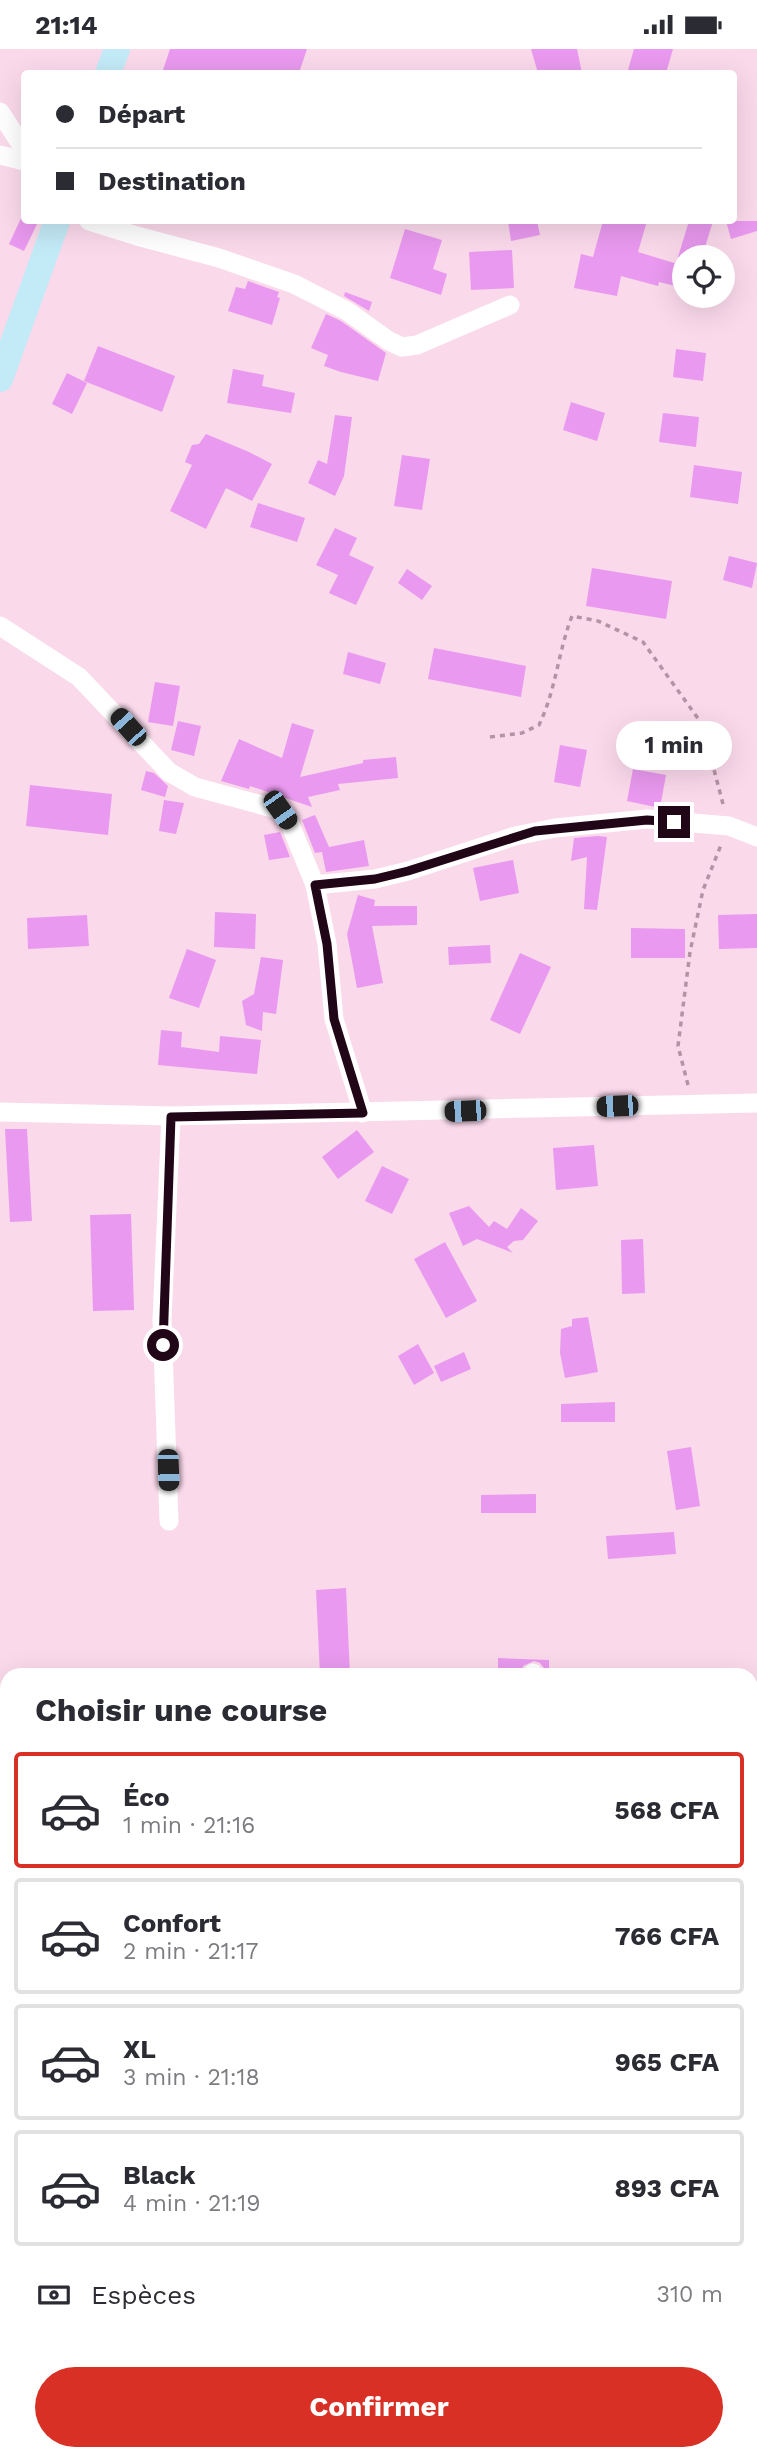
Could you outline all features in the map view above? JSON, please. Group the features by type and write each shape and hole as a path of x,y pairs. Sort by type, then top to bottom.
{"main road":[{"path":"109,70 117,49"},
{"path":"0,379 56,224"}],"street":[{"path":"0,111 21,144"},
{"path":"0,155 21,160"},
{"path":"99,224 219,258 294,284 347,311 388,341 402,347 417,345 510,305"},
{"path":"0,626 79,677 169,772 195,787 280,810 290,824 315,885 327,944 334,1019 363,1113"},
{"path":"315,885 375,879 515,836 555,828 647,820 729,826 757,837"},
{"path":"0,1112 171,1117 757,1103"},
{"path":"169,1521 163,1320 171,1117"}],"building":[{"path":"170,49 307,49 300,70 163,70"},
{"path":"531,49 577,49 581,70 537,70"},
{"path":"634,49 673,49 667,70 628,70"},
{"path":"21,218 21,224 37,224 24,251 9,244"},
{"path":"757,221 757,231 731,239 727,224"},
{"path":"508,224 538,224 540,235 511,241"},
{"path":"602,224 646,224 638,252 672,262 672,285 659,282 658,286 621,276 617,296 574,288 581,254 593,257"},
{"path":"688,224 712,224 706,245 682,245"},
{"path":"405,229 442,240 433,269 447,274 441,295 390,278"},
{"path":"512,250 514,288 471,290 469,252"},
{"path":"248,281 279,292 277,297 280,298 272,325 228,311 236,287 245,289"},
{"path":"345,292 372,302 369,311 344,296"},
{"path":"326,314 341,321 386,353 378,381 324,366 328,355 311,348"},
{"path":"98,346 175,376 162,412 84,381"},
{"path":"676,349 706,353 703,381 673,377"},
{"path":"233,369 264,375 262,386 295,393 291,413 227,403"},
{"path":"67,373 87,383 72,414 52,404"},
{"path":"571,402 605,413 597,441 563,430"},
{"path":"663,413 699,417 696,447 659,442"},
{"path":"335,415 352,417 344,476 335,496 308,483 318,460 327,464"},
{"path":"206,434 272,464 252,501 226,488 206,529 170,511 192,465 185,462 192,445 199,444"},
{"path":"402,455 430,459 422,510 394,506"},
{"path":"694,465 742,472 738,504 690,497"},
{"path":"258,503 305,518 297,542 250,527"},
{"path":"335,528 357,538 349,555 374,567 356,605 329,593 338,575 316,565"},
{"path":"729,556 757,563 752,588 723,580"},
{"path":"592,568 672,581 666,619 586,606"},
{"path":"407,569 432,586 422,600 398,583"},
{"path":"434,648 526,666 521,697 428,679"},
{"path":"348,652 386,663 380,684 343,674"},
{"path":"155,682 180,686 173,726 148,722"},
{"path":"178,721 201,726 194,756 171,750"},
{"path":"292,723 314,730 300,777 363,763 363,760 396,757 398,778 338,784 340,790 308,797 312,807 250,786 249,789 221,781 239,739 282,758"},
{"path":"560,745 587,750 580,787 554,782"},
{"path":"633,769 666,775 660,808 627,801"},
{"path":"146,771 154,773 168,786 165,797 141,790"},
{"path":"30,785 112,794 108,835 26,826"},
{"path":"164,800 184,803 176,834 159,831"},
{"path":"315,815 329,847 364,840 369,866 326,872 322,852 315,853 302,820"},
{"path":"280,832 290,857 269,860 264,835"},
{"path":"607,837 597,910 584,909 587,857 571,861 574,838"},
{"path":"513,860 519,893 480,901 473,868"},
{"path":"358,895 375,900 374,906 417,906 417,925 372,926 383,983 357,988 347,934"},
{"path":"215,912 256,914 255,949 214,947"},
{"path":"757,914 757,948 719,949 718,915"},
{"path":"87,915 89,946 28,949 27,918"},
{"path":"631,928 685,929 685,958 631,958"},
{"path":"490,945 491,963 449,965 448,947"},
{"path":"187,949 216,960 199,1008 169,998"},
{"path":"520,953 551,967 520,1034 490,1020"},
{"path":"261,957 283,960 276,1014 263,1012 262,1031 246,1025 242,1001 254,994"},
{"path":"161,1030 182,1032 181,1047 219,1052 220,1036 261,1040 257,1074 158,1065"},
{"path":"5,1129 27,1129 32,1221 10,1222"},
{"path":"357,1130 374,1152 338,1179 322,1157"},
{"path":"594,1145 598,1186 556,1190 553,1148"},
{"path":"382,1166 409,1179 392,1214 365,1201"},
{"path":"469,1206 489,1227 494,1221 507,1229 521,1208 538,1221 523,1240 514,1241 507,1247 513,1253 477,1239 463,1246 449,1213"},
{"path":"131,1214 134,1310 93,1311 90,1215"},
{"path":"643,1239 645,1293 622,1294 621,1240"},
{"path":"445,1242 477,1301 446,1318 414,1259"},
{"path":"588,1317 598,1372 565,1378 560,1353 561,1329 572,1326 572,1319"},
{"path":"418,1344 434,1373 414,1385 398,1356"},
{"path":"464,1352 471,1369 441,1382 434,1366"},
{"path":"615,1402 615,1422 561,1422 561,1404"},
{"path":"691,1447 700,1506 676,1510 667,1451"},
{"path":"536,1494 536,1513 481,1513 481,1495"},
{"path":"674,1532 676,1554 608,1559 606,1536"},
{"path":"346,1588 350,1668 320,1668 316,1590"},
{"path":"498,1658 549,1660 549,1668 544,1668 534,1661 523,1668 498,1668"}],"route":[{"path":"163,1345 171,1117 363,1113 334,1019 327,944 315,885 375,879 408,871 535,831 647,820 674,822"}]}
